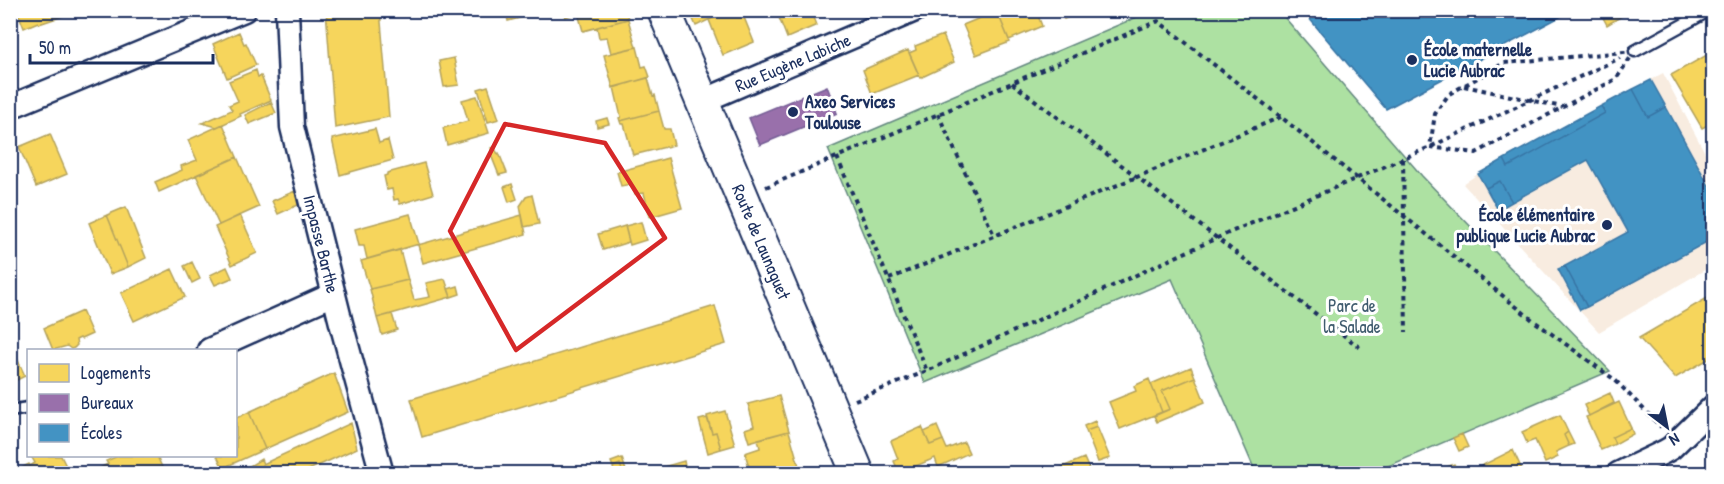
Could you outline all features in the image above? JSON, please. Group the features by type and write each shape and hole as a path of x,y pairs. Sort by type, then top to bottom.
{"main road":[{"name":"Route de Launaguet","path":"664,10 858,474"}],"street":[{"path":"10,107 244,10"},
{"name":"Impasse Barthe","path":"286,10 292,127 382,474"},
{"name":"Rue Eugène Labiche","path":"703,101 915,10"},
{"path":"213,349 334,294"},
{"path":"1618,474 1664,452 1713,406"}],"lane":[{"path":"1635,51 1710,10"},
{"path":"10,411 27,408"}],"path":[{"path":"743,197 1158,21 1534,321 1615,380 1676,443"},
{"path":"1430,147 1435,114 1449,94 1504,63 1635,51"},
{"path":"831,410 927,371 1217,238 1430,147 1635,51"},
{"path":"1430,147 1476,153 1616,79 1635,51"},
{"path":"1012,83 1363,350"},
{"path":"1464,86 1563,107"},
{"path":"938,114 994,235"},
{"path":"889,279 1281,117"},
{"path":"837,157 927,371"},
{"path":"1403,159 1406,332"}],"highlighted area":[{"path":"505,124 605,143 665,238 516,350 450,231"}],"shaded area":[{"name":"École élémentaire publique Lucie Aubrac","path":"1663,73 1713,168 1713,265 1599,332 1463,184"}],"green space":[{"name":"Parc de la Salade","path":"1151,11 1279,11 1422,176 1610,371 1372,473 1256,473 1172,279 925,383 828,149"}],"building: Logements":[{"path":"17,10 66,10 62,12 63,16 24,28"},
{"path":"326,10 380,10 389,117 335,128"},
{"path":"534,10 535,14 508,21 506,11"},
{"path":"563,10 626,10 628,19 583,31 578,13 565,17"},
{"path":"689,10 729,10 696,26"},
{"path":"729,10 741,10 754,42 723,55 709,20"},
{"path":"776,10 811,10 817,25 787,38"},
{"path":"1036,10 1042,26 1009,40 997,11"},
{"path":"1060,10 1086,10 1064,19"},
{"path":"1599,10 1632,10 1607,25"},
{"path":"997,11 1010,42 976,55 963,25"},
{"path":"628,19 636,47 611,53 607,37 599,38 597,27"},
{"path":"239,32 256,65 227,78 213,44"},
{"path":"943,35 954,62 920,78 909,53 916,50 915,46"},
{"path":"637,47 642,67 646,66 650,77 613,88 604,55"},
{"path":"908,50 919,75 872,94 863,70"},
{"path":"1714,51 1714,122 1702,128 1671,75"},
{"path":"454,58 459,85 444,87 439,61"},
{"path":"256,70 271,100 217,127 202,123 232,110 229,105 238,101 229,81"},
{"path":"648,78 659,111 620,121 614,87"},
{"path":"488,86 499,119 488,122 478,89"},
{"path":"477,96 489,133 447,145 443,128 468,121 462,100"},
{"path":"271,102 276,113 249,124 245,115"},
{"path":"659,111 664,129 670,129 674,145 633,155 624,124 620,121"},
{"path":"607,118 609,124 597,127 596,121"},
{"path":"223,124 237,157 159,192 155,182 182,170 181,166 197,160 188,140"},
{"path":"375,129 379,143 388,140 393,160 340,175 332,139"},
{"path":"50,134 67,174 36,187 19,147"},
{"path":"494,147 507,173 499,175 491,155 493,154 491,148"},
{"path":"237,157 259,207 219,225 196,175"},
{"path":"668,158 682,208 650,217 644,193 635,194 631,184 621,186 617,172"},
{"path":"424,163 433,194 400,204 398,199 394,200 392,189 387,190 384,176 387,173"},
{"path":"512,184 517,199 509,202 504,187"},
{"path":"295,191 298,205 278,214 272,201"},
{"path":"532,195 539,224 524,227 520,206 526,197"},
{"path":"126,207 146,258 128,267 107,215"},
{"path":"410,214 419,244 367,259 364,246 359,246 355,229"},
{"path":"107,215 128,267 110,274 89,223"},
{"path":"240,215 257,253 232,265 215,227"},
{"path":"522,215 526,234 423,263 418,245"},
{"path":"641,222 646,240 630,245 625,226"},
{"path":"625,226 629,242 603,250 598,234"},
{"path":"400,250 408,280 370,289 361,261"},
{"path":"192,262 200,279 192,283 184,266"},
{"path":"227,267 232,278 215,285 210,275"},
{"path":"172,269 185,297 134,321 121,293"},
{"path":"445,279 451,297 377,318 370,289 408,280 414,300 430,297 426,283"},
{"path":"458,286 460,294 451,297 448,289"},
{"path":"1714,294 1714,356 1675,378 1639,338"},
{"path":"715,306 726,344 422,437 411,399"},
{"path":"82,311 92,334 76,340 77,345 74,348 67,346 53,349 44,328"},
{"path":"392,314 397,330 382,335 377,318"},
{"path":"16,356 25,376 13,382 10,378 10,358"},
{"path":"1191,367 1195,377 1162,391 1170,409 1162,412 1151,384"},
{"path":"334,373 348,412 265,449 249,412"},
{"path":"1195,377 1205,402 1157,422 1154,416 1170,409 1162,391"},
{"path":"1149,379 1162,412 1120,429 1109,402 1136,391 1134,386"},
{"path":"1610,393 1614,403 1589,416 1584,405"},
{"path":"779,396 789,431 749,442 745,429 754,426 748,404"},
{"path":"1619,402 1631,428 1612,437 1615,444 1601,450 1586,417"},
{"path":"725,411 735,445 721,449 716,432 712,433 707,416"},
{"path":"249,412 265,449 223,468 218,457 237,457 237,418"},
{"path":"1560,415 1568,432 1564,435 1569,446 1556,452 1558,457 1545,463 1535,440 1527,443 1522,432"},
{"path":"707,418 712,433 716,432 721,449 708,453 699,420"},
{"path":"1095,421 1097,427 1086,431 1084,426"},
{"path":"351,423 357,448 300,474 267,474 265,469 251,474 248,467 261,459 263,464"},
{"path":"937,426 943,440 930,445 924,432"},
{"path":"922,427 930,445 943,440 947,449 964,442 969,453 938,467 935,458 899,473 894,461 898,459 891,441"},
{"path":"1097,427 1110,458 1098,462 1086,431"},
{"path":"1631,428 1633,434 1615,444 1612,437"},
{"path":"789,431 799,466 772,474 751,474 745,453 760,448 758,439"},
{"path":"1568,432 1574,444 1569,446 1564,435"},
{"path":"1462,434 1468,447 1459,451 1453,438"},
{"path":"1513,450 1524,474 1473,474 1471,471"},
{"path":"32,457 62,457 67,468 55,474 10,474 35,463"},
{"path":"116,457 157,457 165,474 97,474 96,470 108,464 106,461"},
{"path":"622,458 627,474 623,474 620,464 613,467 611,462"},
{"path":"1084,458 1091,474 1046,474"},
{"path":"684,461 685,466 680,467 681,474 661,474 660,468"},
{"path":"620,464 623,474 614,474 613,467"},
{"path":"1454,464 1458,474 1432,474"}],"building: Bureaux":[{"path":"827,86 837,113 760,145 749,118"}],"building: Écoles":[{"name":"École maternelle Lucie Aubrac","path":"1302,10 1573,10 1386,109"},
{"path":"1651,80 1666,107 1648,117 1633,89"},
{"path":"1633,89 1648,117 1666,107 1714,195 1714,238 1587,307 1565,266 1628,232 1588,160 1512,202 1500,181 1486,188 1478,174 1504,159 1508,167 1605,113 1601,106"},
{"path":"1601,106 1605,113 1508,167 1504,159"},
{"path":"1500,181 1512,202 1498,210 1486,188"},
{"path":"1565,266 1587,307 1580,310 1558,269"}],"place":[{"name":"École maternelle Lucie Aubrac","path":"1412,60"},
{"name":"Axeo Services Toulouse","path":"793,112"},
{"name":"École élémentaire publique Lucie Aubrac","path":"1607,225"}]}
